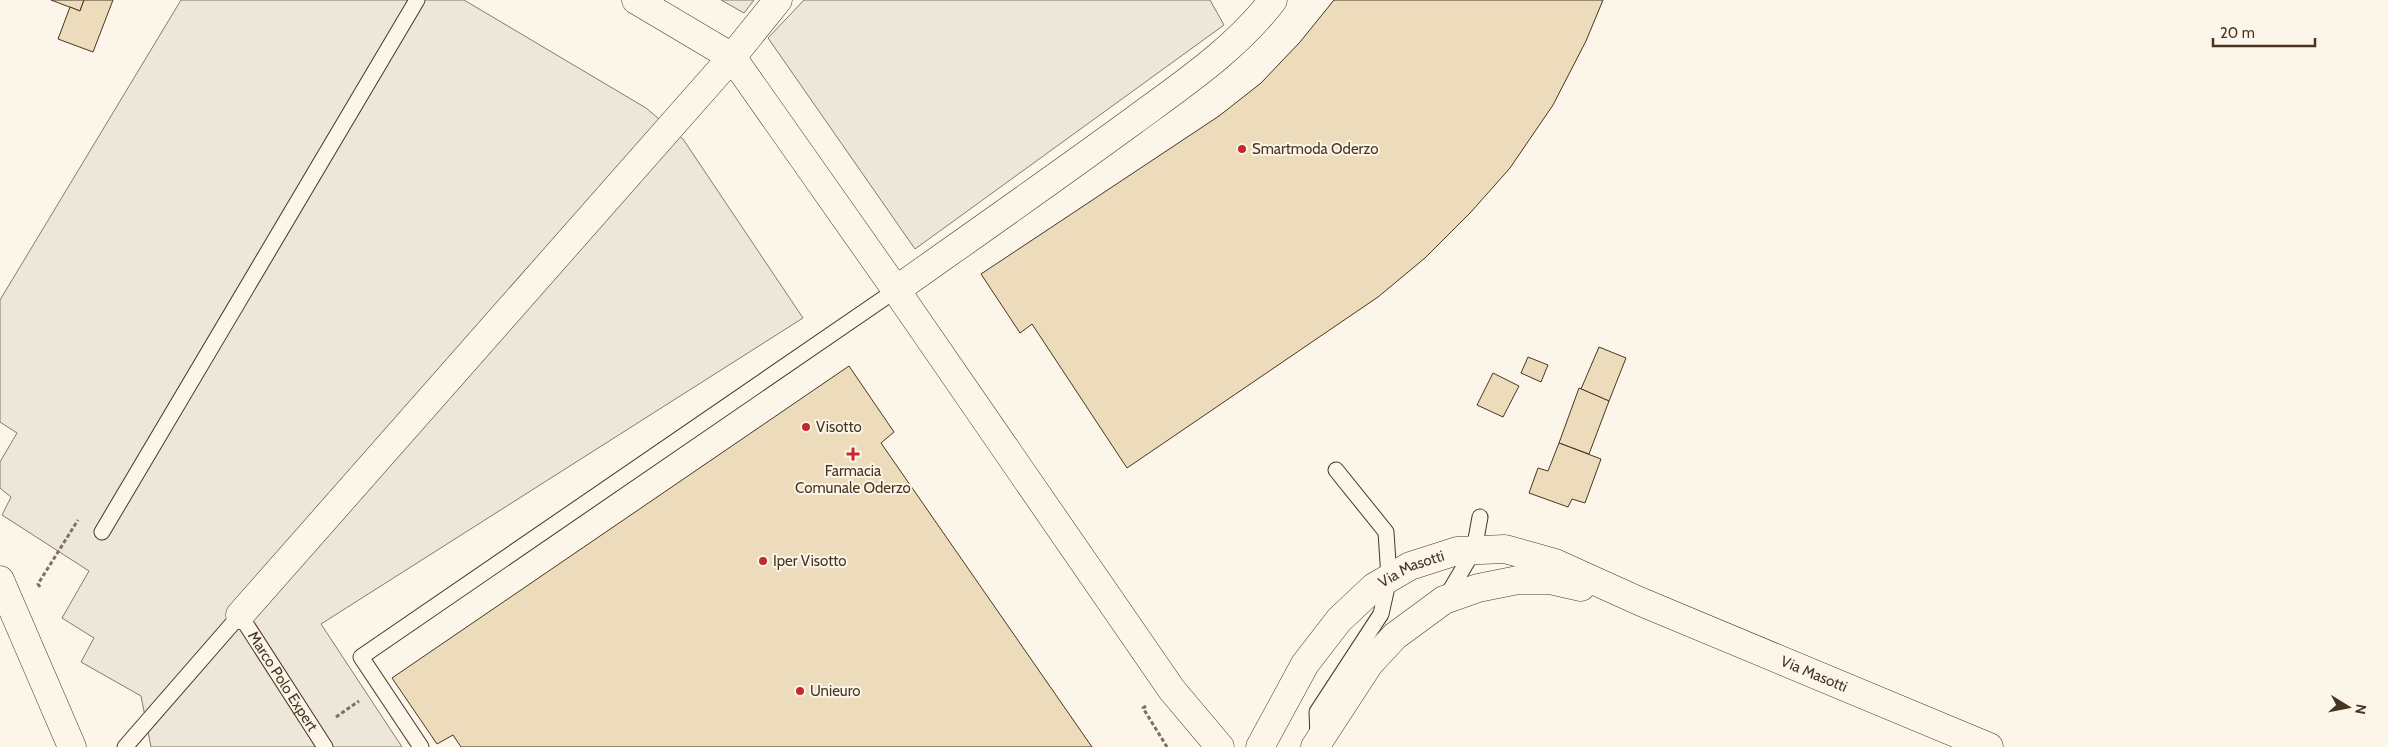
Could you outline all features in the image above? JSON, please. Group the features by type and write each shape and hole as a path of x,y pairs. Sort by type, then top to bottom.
{"street":[{"path":"636,0 732,57 896,290 1172,690 1220,747"},
{"path":"240,615 732,57 778,0"},
{"path":"896,290 1161,100 1226,49 1260,17 1274,0"},
{"name":"Via Masotti","path":"1260,747 1305,664 1338,620 1374,587 1410,566 1457,551 1505,549 1555,563 1639,601 1989,747"},
{"path":"0,580 72,747"},
{"name":"Via Masotti","path":"1316,744 1369,664 1395,636 1444,600 1478,588 1518,580 1550,580 1639,601"}],"lane":[{"path":"102,532 417,0"},
{"path":"421,747 361,657 896,290"},
{"path":"1316,744 1317,712 1381,614 1389,578 1386,532 1336,470"},
{"path":"1444,600 1474,550 1480,517"},
{"path":"125,747 240,615"},
{"name":"Marco Polo Expert","path":"240,615 325,747"}],"shaded area":[{"path":"181,0 464,0 646,108 683,139 803,318 321,624 402,747 151,747 141,696 81,662 94,638 62,618 89,571 2,515 11,497 0,488 0,462 17,433 0,422 0,300"},
{"path":"721,0 754,0 744,13"},
{"path":"804,0 1210,0 1224,25 915,249 768,38"}],"building":[{"path":"51,0 84,0 80,11"},
{"path":"84,0 113,0 93,52 58,39 70,7 80,11"},
{"path":"1334,0 1603,0 1586,41 1553,105 1510,168 1471,212 1425,258 1378,297 1127,468 1032,324 1020,333 981,274 1219,116 1261,83 1300,42"},
{"path":"1599,347 1626,358 1609,401 1581,389"},
{"path":"1528,357 1548,365 1541,382 1521,373"},
{"name":"Iper Visotto","path":"849,366 894,432 881,443 1092,747 461,747 453,735 437,744 392,678"},
{"path":"1493,373 1519,386 1503,417 1477,405"},
{"path":"1579,388 1609,401 1589,454 1559,443"},
{"path":"1559,443 1601,459 1585,503 1572,499 1568,507 1529,493 1538,468 1548,471"}],"place":[{"name":"Smartmoda Oderzo","path":"1242,149"},
{"name":"Visotto","path":"806,427"},
{"name":"Farmacia Comunale Oderzo","path":"853,454"},
{"name":"Iper Visotto","path":"763,561"},
{"name":"Unieuro","path":"800,691"}]}
